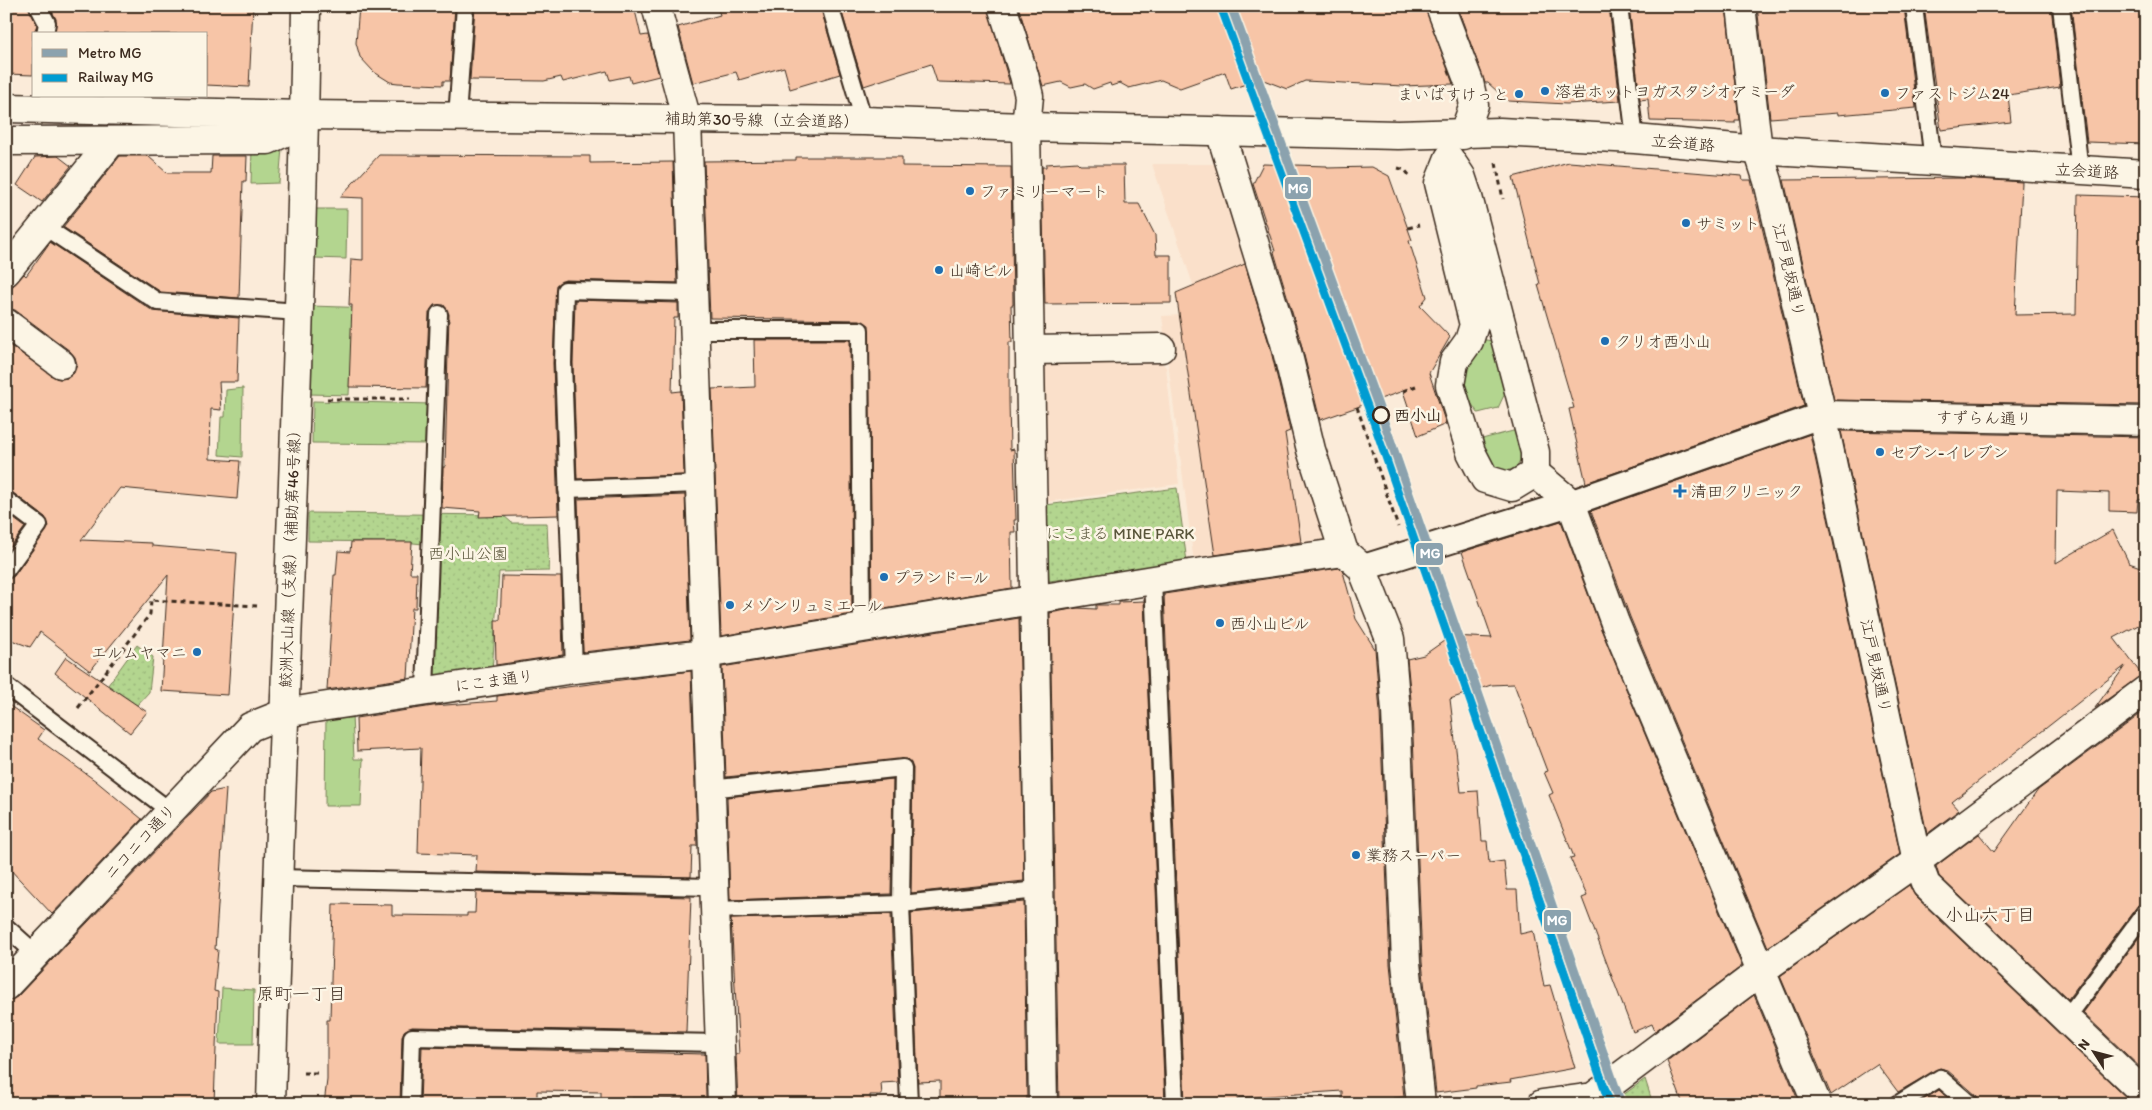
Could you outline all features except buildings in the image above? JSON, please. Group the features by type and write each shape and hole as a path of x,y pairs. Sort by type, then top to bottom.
{"street":[{"name":"鮫洲大山線（支線）（補助第46号線）","path":"271,1104 276,878 289,607 299,312 306,6"},
{"path":"656,6 687,120 722,1104"},
{"path":"1002,6 1029,96 1026,127 1043,1104"},
{"path":"1440,6 1469,82 1474,105 1453,142 1439,183 1474,325 1469,341 1454,362 1450,385 1471,452 1485,479 1512,487 1535,473"},
{"name":"江戸見坂通り","path":"1741,6 1758,150 1768,181 1822,415 1917,861 1926,885 2146,1095"},
{"name":"補助第30号線（立会道路）","path":"6,108 35,102 304,115 864,121 1220,131"},
{"path":"18,141 268,140 283,134 304,115"},
{"path":"1220,131 1285,343 1310,450 1353,560 1390,638 1396,711 1406,963 1421,1104"},
{"name":"立会道路","path":"1220,131 1453,142 1500,132 1635,139 1758,150 2146,174"},
{"path":"6,272 42,225 112,141"},
{"path":"1453,142 1535,452 1535,473"},
{"path":"6,324 61,364"},
{"path":"1031,350 1161,348"},
{"path":"1353,560 1408,554 1571,503 1822,415"},
{"name":"すずらん通り","path":"1822,415 2146,421"},
{"path":"1535,473 1571,503 1615,623 1817,1104"},
{"name":"にこま通り","path":"284,713 425,690 705,654 1153,580 1353,560"},
{"path":"1542,1104 1593,1097 1762,970 1917,861 2146,690"},
{"name":"ニコニコ通り","path":"6,986 250,727 284,713"}],"lane":[{"path":"38,6 47,23 45,32"},
{"path":"457,117 465,6"},
{"path":"830,6 864,121"},
{"path":"1619,6 1635,139"},
{"path":"1914,6 1933,161"},
{"path":"2061,6 2080,171"},
{"path":"18,141 35,102"},
{"path":"42,225 158,302 299,312"},
{"path":"574,670 563,363 566,290 693,293"},
{"path":"425,690 439,314"},
{"path":"694,330 860,330 862,628"},
{"path":"567,489 699,484"},
{"path":"6,500 40,525 6,570"},
{"path":"1153,580 1175,1104"},
{"path":"6,686 170,811"},
{"path":"710,789 903,768 901,904 908,1104"},
{"path":"276,878 715,899 901,904 1038,890"},
{"path":"2066,1019 2146,911"},
{"path":"6,927 36,954"},
{"path":"410,1104 412,1037 720,1043"},
{"path":"1898,1104 1940,1078 1970,1104"}],"path":[{"path":"1403,391 1416,386"},
{"path":"296,398 436,399"},
{"path":"1357,407 1408,554"},
{"path":"62,729 150,614 151,600 289,607"}],"shaded area":[{"path":"1152,164 1215,164 1271,320 1295,451 1328,544 1194,563 1162,316 1203,314"},
{"path":"1154,356 1166,367 1179,484 1046,502 1043,358"}],"green space":[{"path":"252,148 282,148 279,183 251,184"},
{"path":"314,209 347,209 346,259 314,258"},
{"path":"311,306 374,308 351,351 349,395 309,394"},
{"path":"1480,339 1492,341 1505,393 1498,408 1478,413 1466,392 1462,376 1468,359"},
{"path":"243,388 242,457 219,455 221,417 225,417 226,390"},
{"path":"313,401 432,404 431,444 312,443"},
{"path":"1517,430 1521,453 1518,464 1507,471 1497,472 1484,457 1482,439"},
{"name":"にこまる MINE PARK","path":"1177,488 1187,562 1049,581 1046,505"},
{"name":"西小山公園","path":"308,513 503,515 512,523 547,523 549,571 499,572 492,672 431,680 432,545 404,542 308,541"},
{"path":"137,645 153,657 149,692 137,705 108,685"},
{"path":"352,715 354,759 363,759 361,806 325,806 326,717"},
{"path":"222,988 254,990 253,1044 219,1044"},
{"path":"1645,1079 1653,1104 1611,1104"}],"metro line":[{"name":"MG","path":"1231,6 1383,419 1621,1104"}],"rail line":[{"name":"MG","path":"1222,9 1374,422 1610,1104"}],"place":[{"name":"溶岩ホットヨガスタジオアミーダ","path":"1545,91"},
{"name":"ファストジム24","path":"1885,93"},
{"name":"まいばすけっと","path":"1519,94"},
{"name":"ファミリーマート","path":"970,191"},
{"name":"サミット","path":"1686,223"},
{"name":"山崎ビル","path":"939,270"},
{"name":"クリオ西小山","path":"1605,341"},
{"name":"西小山","path":"1381,415"},
{"name":"セブン-イレブン","path":"1880,452"},
{"name":"清田クリニック","path":"1680,491"},
{"name":"プランドール","path":"884,577"},
{"name":"メゾンリュミエール","path":"730,605"},
{"name":"西小山ビル","path":"1220,623"},
{"name":"エルムヤマニ","path":"197,652"},
{"name":"業務スーパー","path":"1356,855"}],"district":[{"name":"小山六丁目","path":"1990,915"},
{"name":"原町一丁目","path":"301,994"}]}
